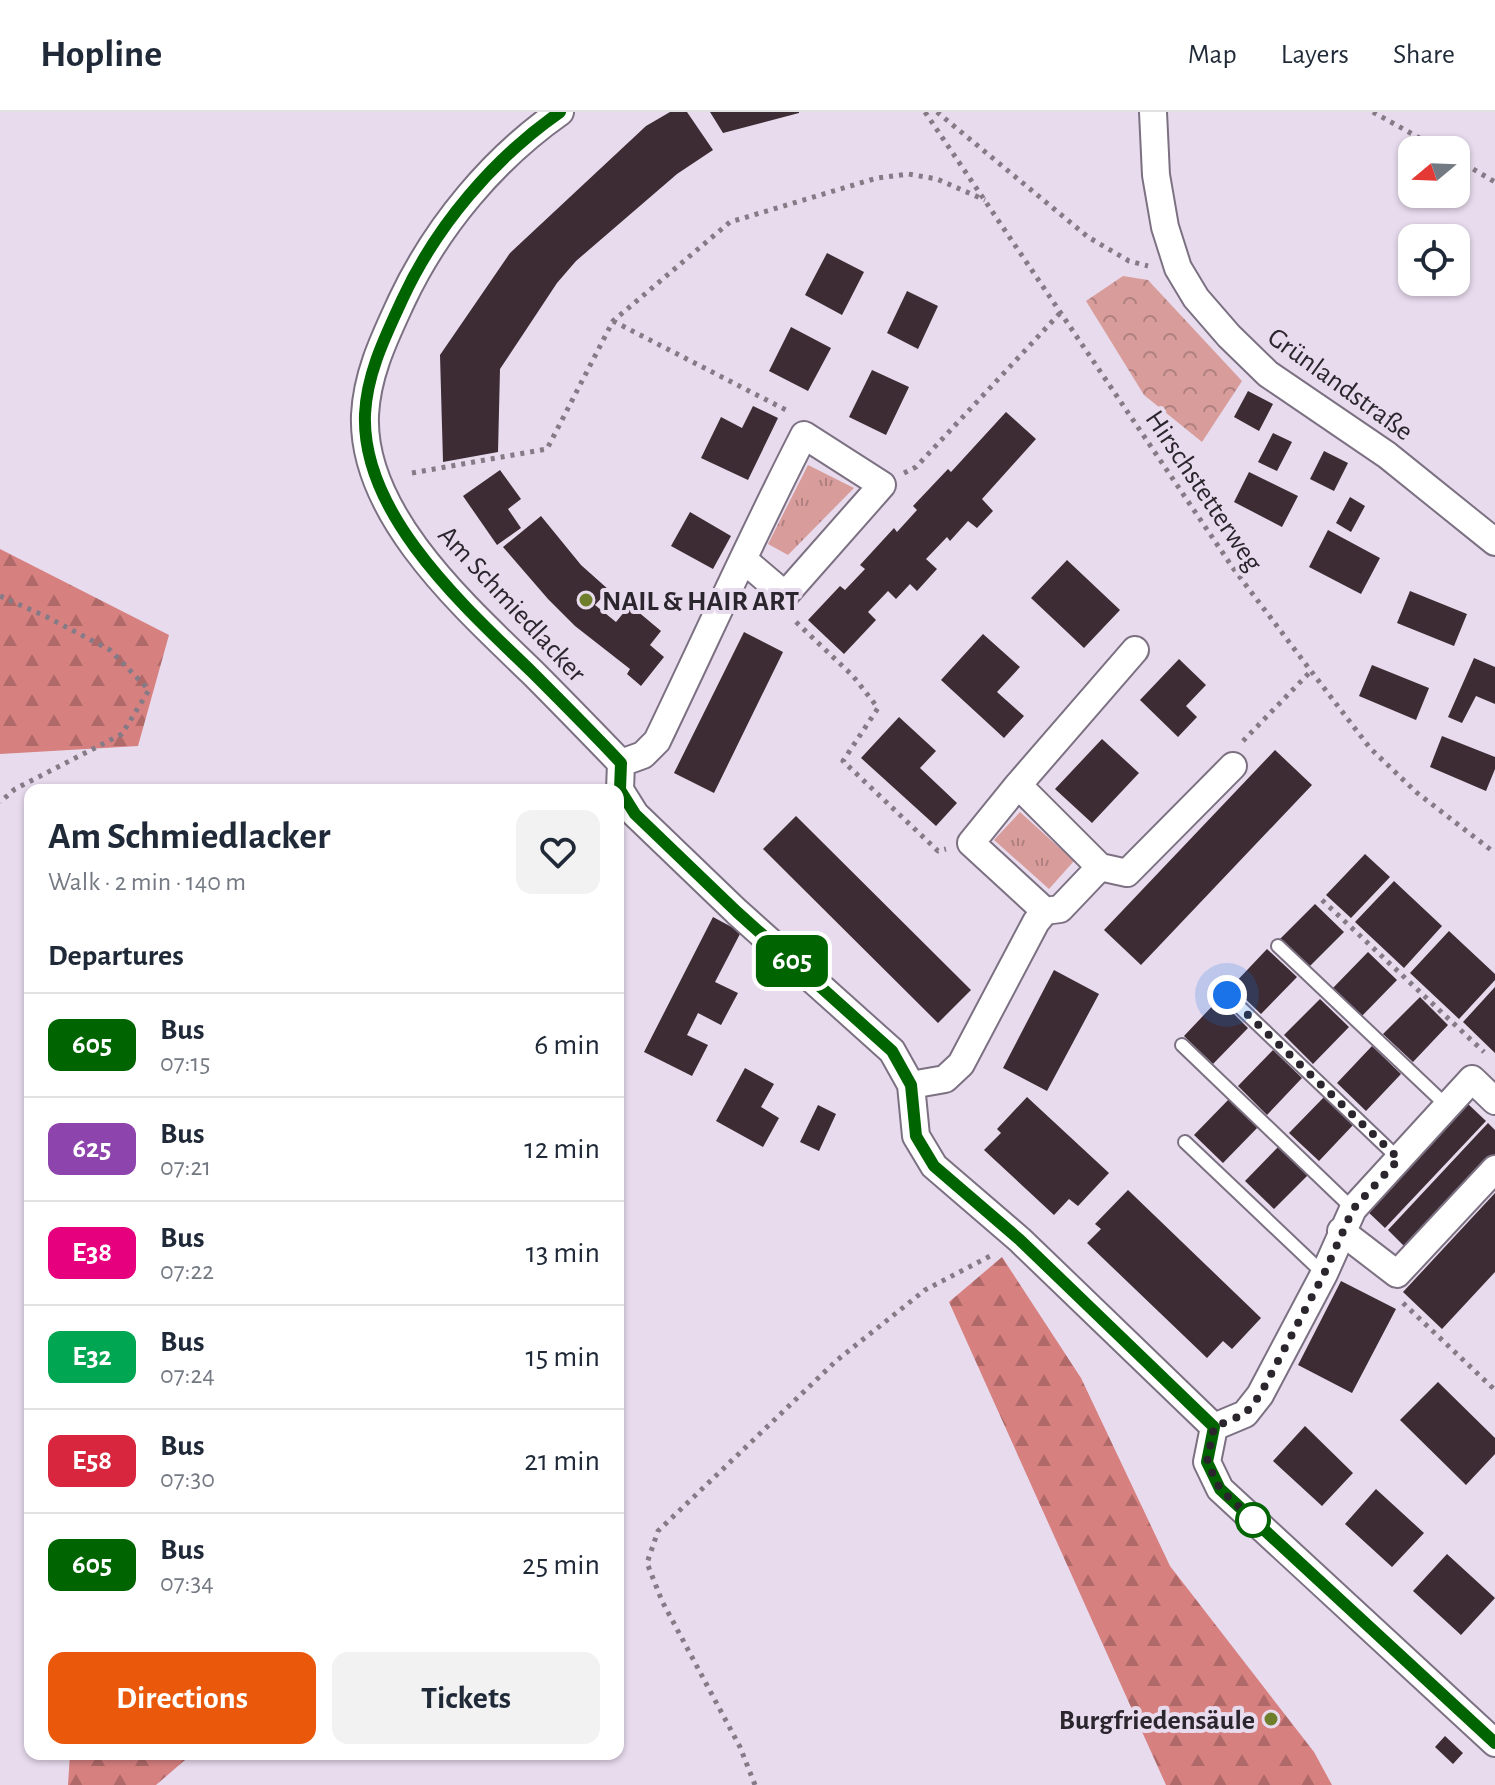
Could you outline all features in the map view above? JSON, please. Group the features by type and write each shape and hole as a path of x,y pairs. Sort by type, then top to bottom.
{"street":[{"name":"Am Schmiedlacker","path":"560,112 464,200 435,241 408,288 378,353 369,385 365,417 378,482 422,558 454,595 621,763"},
{"name":"Grünlandstraße","path":"1153,112 1156,175 1165,227 1178,268 1196,298 1268,374 1387,455 1495,542"},
{"path":"620,784 621,763 643,755 657,741 804,435 882,485 785,595 744,560"},
{"path":"1045,911 971,843 1135,650"},
{"path":"1018,785 1100,867 1127,873 1233,766"},
{"path":"624,796 635,814 737,912 892,1051 911,1085 916,1136 934,1166 1020,1240 1214,1427"},
{"path":"911,1085 945,1079 961,1064 1036,922 1045,911 1060,909 1100,867"},
{"path":"1214,1427 1245,1414 1260,1395 1324,1274 1347,1220 1399,1159 1472,1079 1495,1101"},
{"path":"1347,1220 1397,1274 1495,1169"},
{"path":"1214,1427 1207,1462 1220,1489 1495,1743"}],"lane":[{"path":"1278,946 1448,1107"},
{"path":"1227,995 1399,1159"},
{"path":"1182,1045 1347,1220"},
{"path":"1185,1142 1324,1274"}],"path":[{"name":"Hirschstetterweg","path":"925,112 1233,568 1370,748 1416,792 1495,853"},
{"path":"937,112 1088,237 1129,261 1152,267 1178,268"},
{"path":"1373,112 1416,136"},
{"path":"1470,167 1495,182"},
{"path":"412,473 547,449 613,321 730,222 877,178 908,174 937,179 986,200"},
{"path":"882,485 916,467 1061,312"},
{"path":"613,321 762,397"},
{"path":"785,595 783,610 853,676 878,708 843,761 938,851 971,843"},
{"path":"0,596 110,650 149,690 122,734 25,784"},
{"path":"1233,766 1234,750 1311,671"},
{"path":"0,802 24,784"},
{"path":"1322,900 1484,1051 1472,1079"},
{"path":"755,1785 740,1747 662,1601 647,1563 658,1531 836,1361 925,1290 1020,1240"},
{"path":"1397,1274 1399,1300 1495,1390"}],"green space":[{"path":"1123,276 1148,280 1242,381 1202,442 1144,395 1086,301"},
{"path":"808,465 854,488 788,555 768,544"},
{"path":"0,549 169,635 138,746 0,754"},
{"path":"1020,812 1074,861 1049,889 994,840"},
{"path":"1002,1257 1081,1378 1170,1566 1314,1752 1332,1785 1166,1785 949,1302"},
{"path":"70,1760 185,1760 156,1785 68,1785"}],"building":[{"path":"670,112 687,112 713,150 677,174 576,261 557,283 500,369 498,452 443,462 440,355 510,253 646,126"},
{"path":"710,112 799,112 799,113 723,133"},
{"path":"827,253 864,272 842,315 805,295"},
{"path":"907,291 938,306 918,349 887,333"},
{"path":"791,327 831,348 808,391 769,371"},
{"path":"872,370 909,387 886,435 849,417"},
{"path":"1248,391 1273,404 1259,431 1234,417"},
{"path":"753,406 778,418 748,480 701,458 721,417 742,428"},
{"path":"1006,412 1036,439 982,499 993,511 977,528 968,521 950,541 947,537 926,559 937,569 917,591 910,584 896,599 888,591 868,612 876,620 844,654 808,620 840,586 845,590 865,569 860,565 894,528 897,532 917,510 913,506 948,469 951,472"},
{"path":"1273,433 1292,442 1277,471 1258,462"},
{"path":"1324,451 1348,463 1334,491 1310,479"},
{"path":"500,470 521,499 508,509 521,528 497,545 463,496"},
{"path":"1249,472 1298,496 1282,527 1234,502"},
{"path":"1350,497 1365,506 1351,532 1336,523"},
{"path":"690,512 731,536 713,569 671,546"},
{"path":"541,516 581,565 609,590 595,605 616,622 630,605 661,631 650,645 664,657 641,686 627,674 630,669 575,626 548,599 503,547"},
{"path":"1328,530 1380,558 1361,594 1309,567"},
{"path":"1067,560 1120,610 1084,648 1031,598"},
{"path":"1410,591 1467,614 1454,646 1397,623"},
{"path":"744,632 783,652 714,793 674,773"},
{"path":"983,634 1020,667 997,692 1024,716 1004,738 941,680"},
{"path":"1474,658 1495,667 1495,704 1476,696 1462,723 1448,717"},
{"path":"1179,659 1206,685 1186,706 1197,717 1178,737 1140,700"},
{"path":"1372,665 1429,688 1416,720 1359,696"},
{"path":"899,717 936,751 920,768 957,803 936,826 861,758"},
{"path":"1442,736 1495,757 1495,769 1486,791 1430,767"},
{"path":"1102,739 1139,773 1092,823 1055,789"},
{"path":"1275,750 1312,785 1141,965 1104,930"},
{"path":"796,816 971,990 938,1023 763,849"},
{"path":"1365,854 1390,877 1351,918 1326,895"},
{"path":"1394,881 1442,926 1404,968 1355,922"},
{"path":"1315,904 1344,932 1308,968 1279,940"},
{"path":"713,917 741,932 715,982 738,993 721,1025 698,1013 687,1035 708,1045 692,1076 644,1052"},
{"path":"1449,931 1495,974 1495,980 1459,1019 1410,973"},
{"path":"1267,949 1297,977 1261,1014 1232,986"},
{"path":"1368,952 1397,980 1361,1017 1332,989"},
{"path":"1054,970 1099,994 1047,1091 1003,1068"},
{"path":"1495,987 1495,1053 1463,1022"},
{"path":"1420,997 1448,1025 1413,1062 1383,1034"},
{"path":"1219,999 1248,1028 1213,1064 1184,1036"},
{"path":"1320,999 1349,1027 1313,1064 1284,1035"},
{"path":"1372,1046 1401,1074 1366,1111 1337,1083"},
{"path":"1273,1050 1302,1078 1267,1115 1238,1086"},
{"path":"745,1068 774,1084 761,1107 779,1118 763,1147 716,1121"},
{"path":"1325,1096 1354,1124 1319,1161 1289,1133"},
{"path":"1027,1097 1109,1173 1078,1206 1069,1199 1054,1215 984,1150 1001,1133 997,1129"},
{"path":"1230,1098 1259,1126 1223,1163 1194,1135"},
{"path":"1467,1103 1486,1121 1385,1228 1366,1210"},
{"path":"818,1105 836,1114 819,1151 800,1142"},
{"path":"1488,1123 1495,1130 1495,1154 1406,1248 1388,1230"},
{"path":"1281,1144 1310,1173 1274,1209 1245,1181"},
{"path":"1128,1190 1261,1318 1232,1349 1223,1341 1207,1358 1087,1243 1101,1229 1095,1224"},
{"path":"1495,1193 1495,1272 1442,1329 1403,1292"},
{"path":"1341,1281 1396,1309 1352,1393 1298,1365"},
{"path":"1438,1382 1495,1438 1495,1454 1466,1485 1400,1420"},
{"path":"1305,1426 1353,1473 1322,1506 1273,1461"},
{"path":"1376,1489 1424,1533 1392,1567 1345,1524"},
{"path":"1447,1554 1495,1598 1461,1635 1413,1591"},
{"path":"1445,1736 1463,1753 1453,1764 1435,1747"}],"bus line":[{"name":"605","path":"560,112 464,200 435,241 408,288 378,353 371,374 365,417 378,482 410,541 454,595 621,763 620,784"},
{"name":"605","path":"624,796 635,814 737,912 892,1051 911,1085 916,1136 934,1166 1020,1240 1214,1427 1207,1462 1220,1489 1495,1743"}],"place":[{"name":"NAIL & HAIR ART","path":"586,600"},
{"name":"Burgfriedensäule","path":"1271,1719"}],"route":[{"path":"1227,995 1399,1159 1353,1209 1324,1274 1260,1395 1245,1414 1214,1427 1207,1462 1220,1489 1253,1520"}]}
